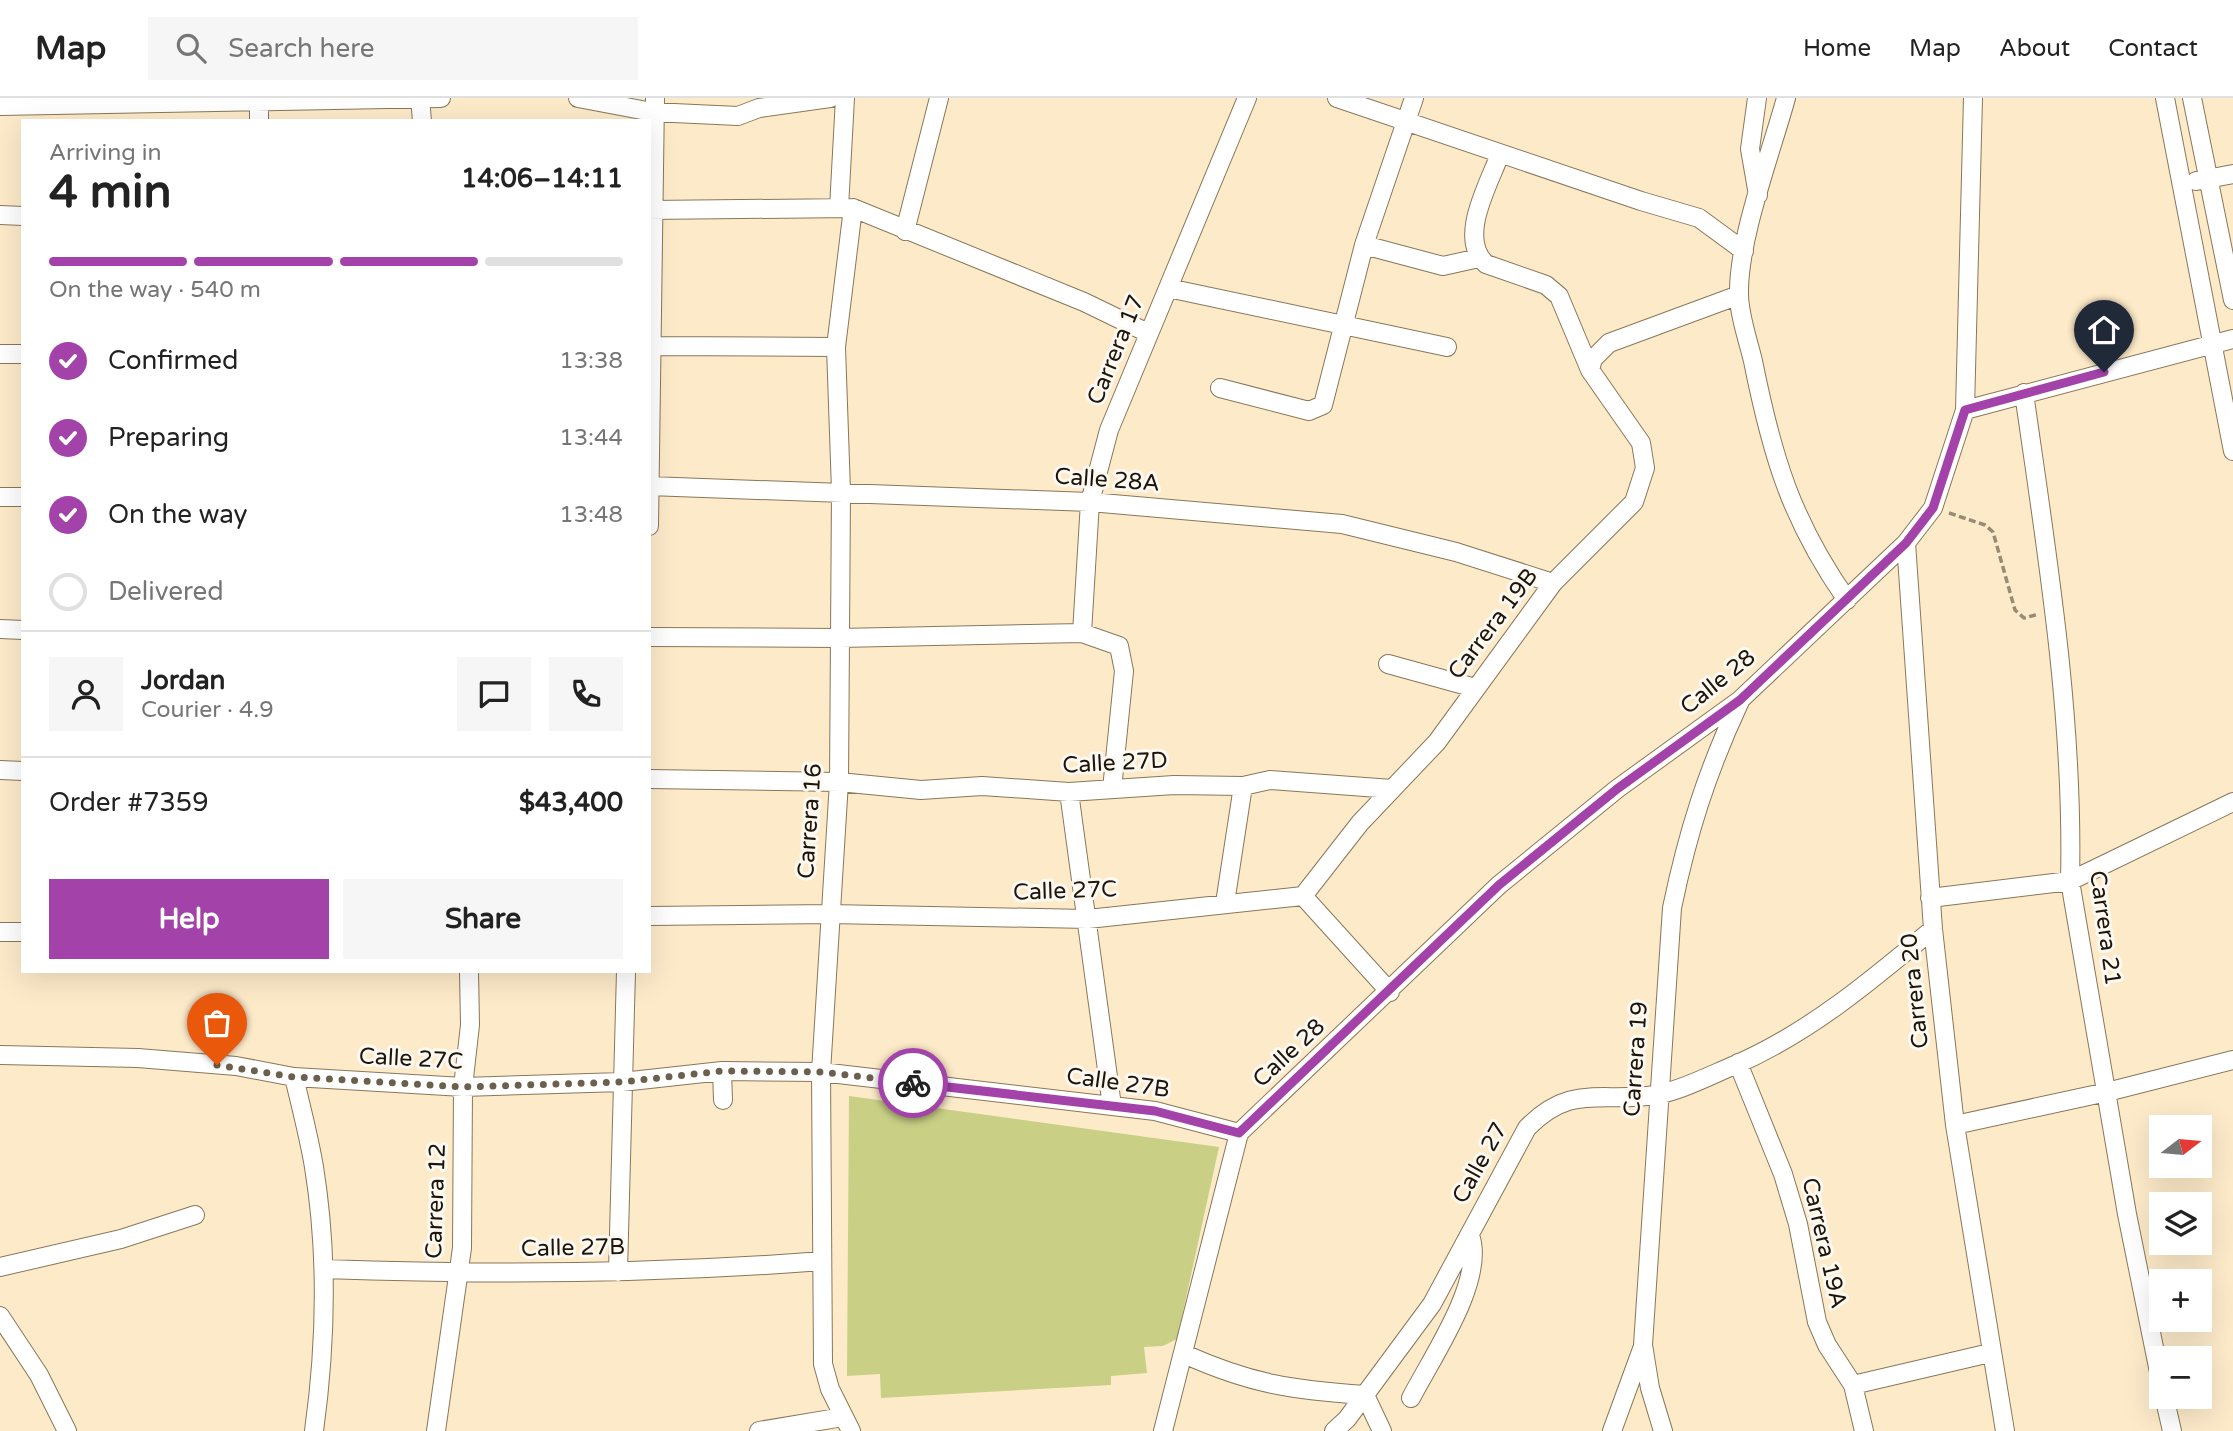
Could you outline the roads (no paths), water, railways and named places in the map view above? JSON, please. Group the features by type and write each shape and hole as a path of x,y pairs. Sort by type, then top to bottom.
{"street":[{"path":"0,106 259,107 441,98"},
{"path":"578,98 737,116 759,103 830,98"},
{"name":"Carrera 16","path":"845,98 846,208 836,347 841,491 839,782 821,1072 823,1364 830,1389 847,1424"},
{"path":"905,231 939,98"},
{"name":"Carrera 17","path":"1083,633 1090,502 1109,430 1247,98"},
{"path":"1337,98 1699,218 1744,251"},
{"path":"1220,387 1309,411 1323,405 1364,245 1414,98"},
{"path":"1757,98 1752,167 1758,198"},
{"path":"1786,98 1744,251 1739,295 1766,430 1782,482 1804,534 1847,600"},
{"path":"1973,98 1965,410 2233,339"},
{"path":"420,99 422,119"},
{"path":"2233,300 2192,99 2165,102 2210,344 2233,451"},
{"path":"651,486 653,105"},
{"path":"1364,245 1443,266 1479,258 1474,245 1474,230 1500,153"},
{"path":"2182,184 2233,174"},
{"path":"651,210 846,208 1084,302 1148,333"},
{"path":"0,215 21,216"},
{"name":"Carrera 19B","path":"1303,896 1360,823 1437,742 1553,583 1634,502 1645,468 1641,443 1590,370 1559,296 1546,285 1486,264 1479,258"},
{"path":"1168,288 1447,347"},
{"path":"1590,370 1592,359 1609,343 1739,295"},
{"path":"651,346 836,347"},
{"path":"0,354 21,354"},
{"name":"Carrera 21","path":"2024,393 2054,609 2067,727 2070,881 2127,1214 2154,1346"},
{"name":"Calle 28","path":"1239,1133 1390,992 1499,885 1617,789 1740,700 1906,543 1933,508 1965,410"},
{"name":"Calle 28A","path":"651,486 1090,502 1342,524 1456,552 1553,583"},
{"path":"0,497 21,497"},
{"name":"Carrera 20","path":"1906,543 1933,929 1955,1125 2004,1431"},
{"path":"0,629 21,630"},
{"path":"651,637 839,638 1083,633 1119,646 1124,671 1112,789"},
{"path":"1388,664 1475,688"},
{"name":"Carrera 19","path":"1663,1431 1650,1388 1643,1345 1657,1095 1672,908 1687,836 1710,766 1740,700"},
{"path":"0,770 21,771"},
{"name":"Calle 27D","path":"651,779 839,782 920,790 982,786 1069,792 1243,786 1270,780 1392,789"},
{"path":"1225,903 1243,786"},
{"path":"1069,792 1112,1105"},
{"path":"1930,898 2070,881 2233,802"},
{"path":"1303,896 1390,992"},
{"name":"Calle 27C","path":"829,914 1088,919 1303,896"},
{"path":"651,916 829,914"},
{"name":"Calle 27","path":"1334,1431 1365,1395 1432,1304 1527,1128 1544,1111 1565,1100 1657,1095 1738,1063 1805,1027 1871,981 1933,929"},
{"path":"0,932 21,932"},
{"name":"Carrera 12","path":"436,1431 462,1248 463,1087 470,1025 470,973"},
{"path":"618,1272 625,973"},
{"name":"Calle 27C","path":"0,1055 138,1058 236,1066 294,1077 463,1087 622,1082 722,1071 821,1072"},
{"path":"1955,1125 2107,1092 2233,1060"},
{"name":"Carrera 19A","path":"1738,1063 1783,1174 1798,1224 1817,1322 1853,1385 1864,1431"},
{"path":"722,1071 723,1100"},
{"name":"Calle 27B","path":"821,1072 1155,1111 1239,1133"},
{"path":"294,1077 314,1167 324,1269 320,1385 314,1431"},
{"path":"1163,1431 1239,1133"},
{"path":"0,1267 121,1239 195,1215"},
{"path":"1410,1398 1464,1297 1475,1258 1469,1235"},
{"name":"Calle 27B","path":"324,1269 458,1274 618,1272 822,1261"},
{"path":"0,1316 39,1375 67,1431"},
{"path":"1612,1431 1643,1345"},
{"path":"1853,1385 1990,1353"},
{"path":"1184,1354 1258,1382 1296,1391 1365,1395 1382,1431"},
{"path":"2167,1409 2172,1431"},
{"path":"759,1431 847,1424"}]}
